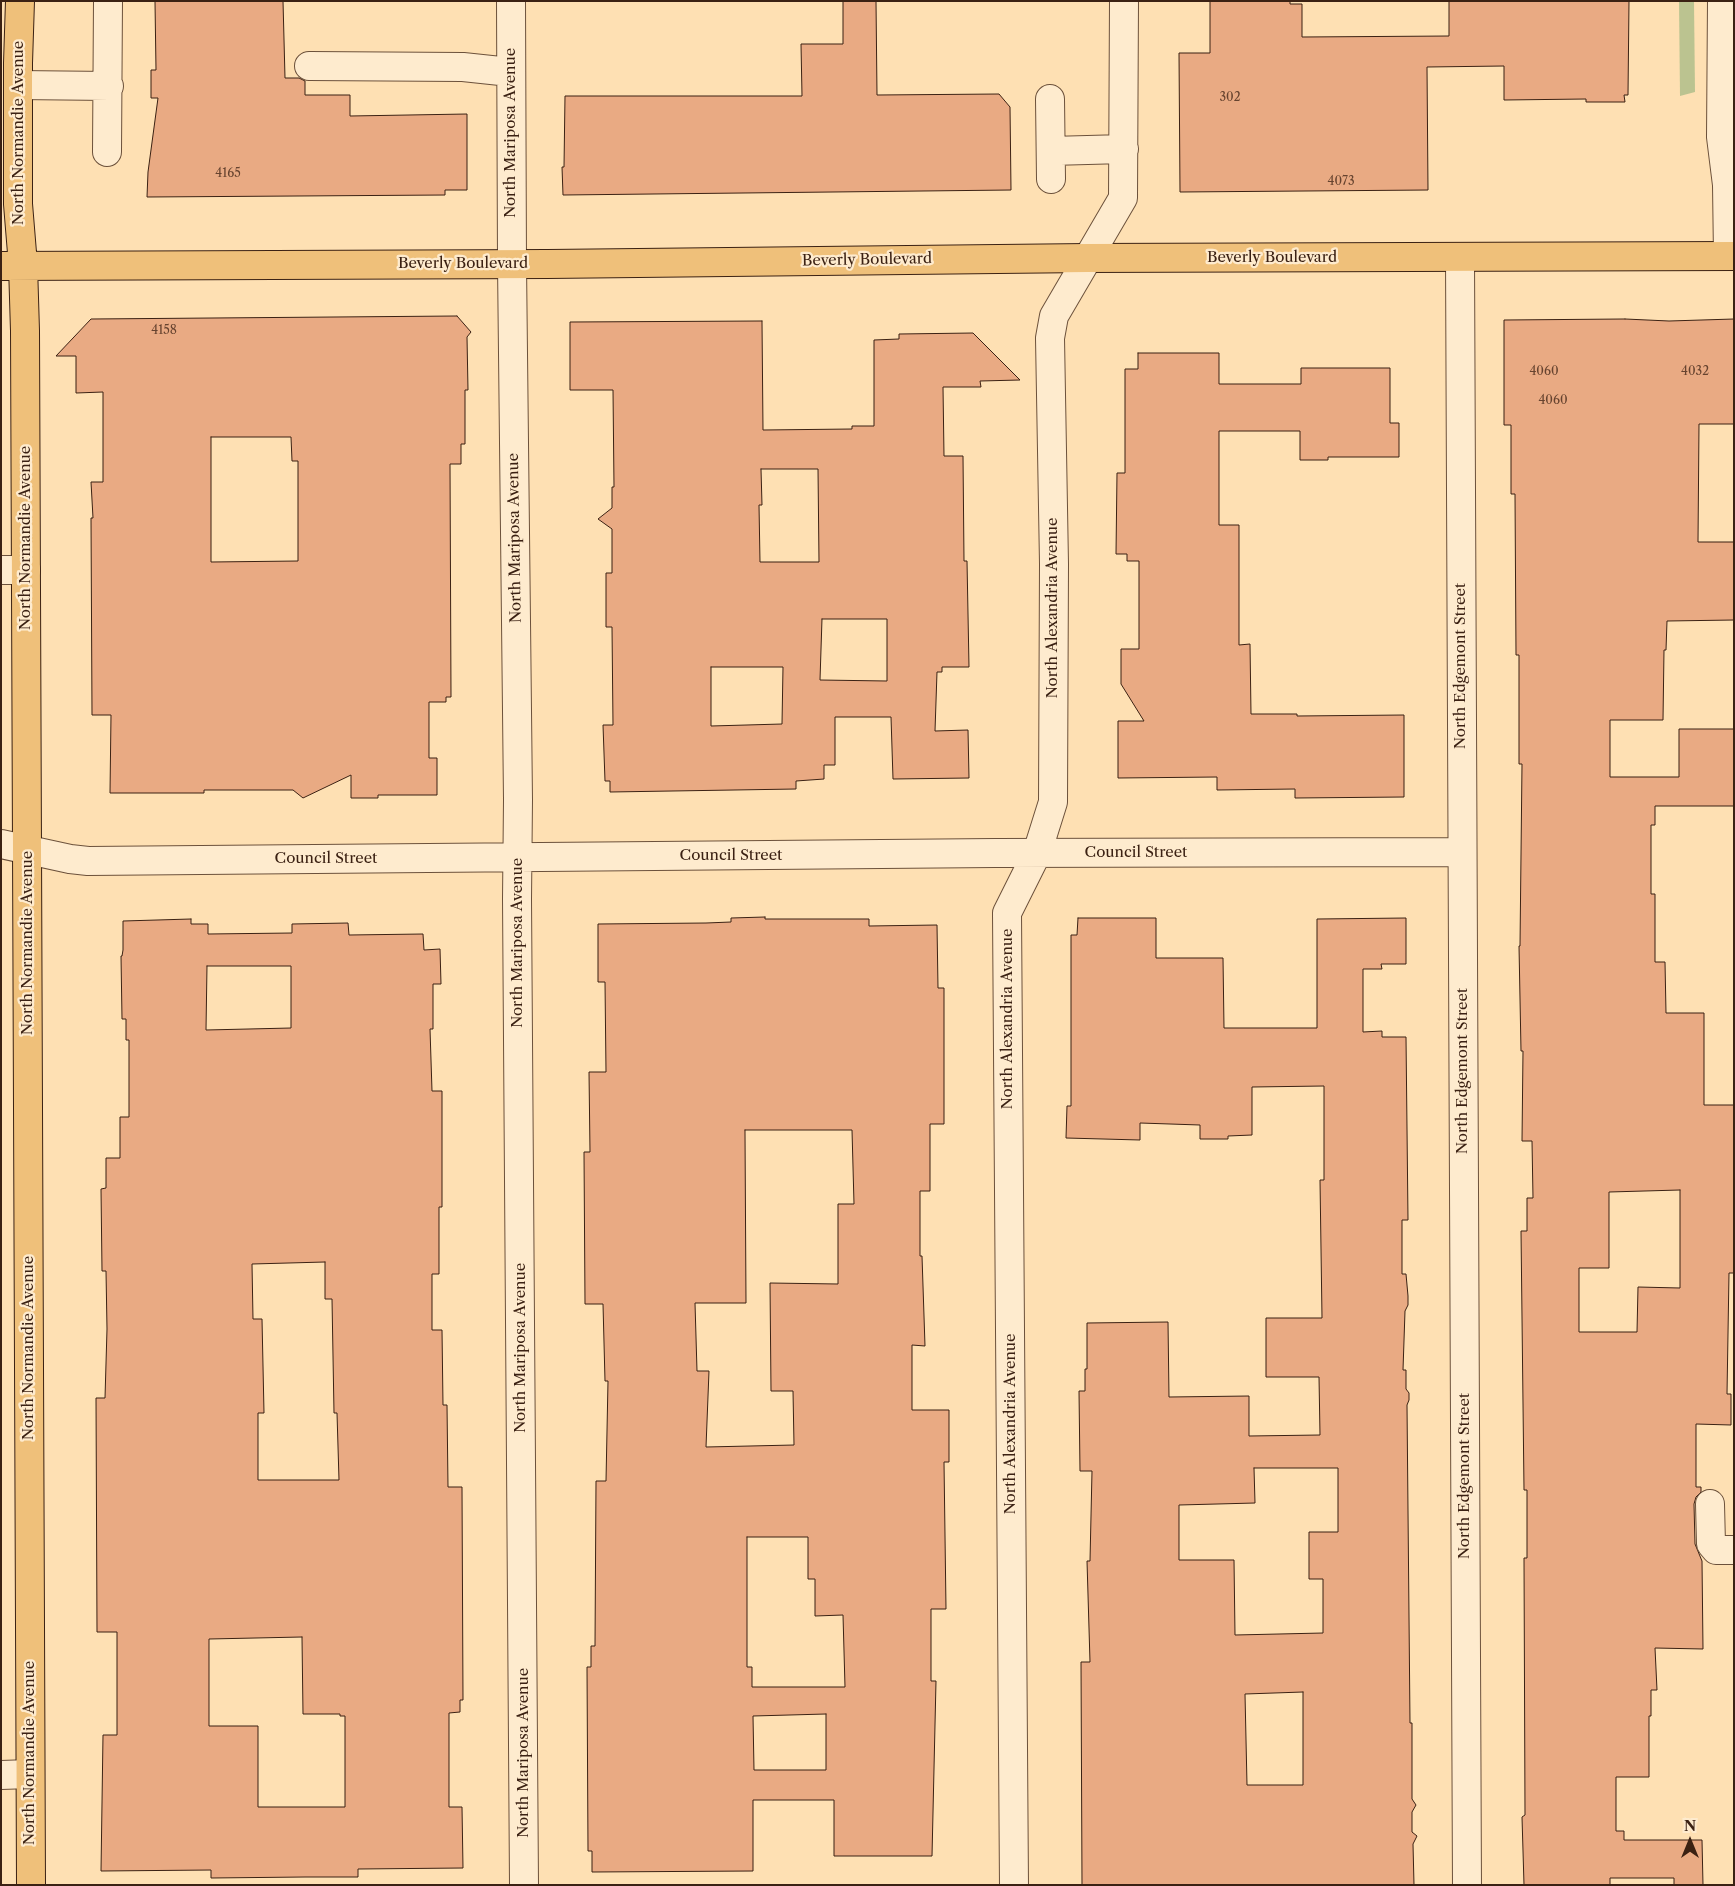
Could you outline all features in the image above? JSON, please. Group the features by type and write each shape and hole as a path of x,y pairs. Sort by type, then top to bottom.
{"main road":[{"name":"North Normandie Avenue","path":"20,1 18,85 10,123 18,204 12,265 25,331 13,570 28,850 30,1885"},
{"name":"Beverly Boulevard","path":"12,265 512,264 1088,258 1731,256"}],"street":[{"path":"107,152 109,86 108,1"},
{"name":"North Mariposa Avenue","path":"511,1 524,1885"},
{"name":"North Alexandria Avenue","path":"1014,1885 1007,914 1037,853 1053,802 1054,564 1050,338 1054,316 1124,198 1124,1"},
{"path":"1722,1 1721,137 1727,185 1731,256"},
{"path":"309,66 463,67 510,72"},
{"path":"18,85 109,86"},
{"path":"1050,100 1051,179"},
{"path":"1051,151 1124,149"},
{"name":"North Edgemont Street","path":"1460,257 1467,1885"},
{"name":"Council Street","path":"1,844 70,859 88,860 1462,852"},
{"path":"1710,1504 1711,1544 1716,1550 1734,1550"},
{"path":"1,1775 30,1774"}],"green space":[{"path":"1679,1 1694,1 1695,92 1680,96"}],"building":[{"path":"155,1 283,1 285,78 299,78 305,81 305,95 350,95 350,116 467,114 467,190 445,190 445,195 147,197 148,172 158,98 151,98 151,70 156,70"},
{"path":"843,1 876,1 877,95 999,94 1010,107 1011,190 563,195 562,167 564,167 565,96 802,96 801,44 843,44"},
{"path":"1210,1 1290,1 1290,4 1302,4 1302,37 1449,36 1449,1 1629,1 1628,95 1624,95 1625,102 1586,102 1586,99 1504,100 1504,66 1427,67 1428,190 1180,192 1179,53 1210,53"},
{"path":"457,316 471,332 467,337 468,390 465,390 465,444 461,444 461,464 450,464 451,697 446,697 446,702 429,702 429,758 437,758 437,795 378,795 378,798 351,798 351,775 303,798 293,790 204,790 204,793 110,793 111,715 92,715 91,518 93,518 91,482 103,482 103,392 76,393 76,356 56,356 91,319","holes":["211,437 291,437 292,461 298,461 298,561 211,562"]},
{"path":"1625,319 1669,321 1734,319 1734,424 1699,424 1698,542 1734,542 1734,620 1667,621 1666,650 1664,650 1663,720 1610,720 1610,777 1679,777 1679,729 1734,729 1734,806 1655,806 1655,825 1651,825 1651,894 1655,894 1655,962 1665,962 1666,1013 1704,1013 1704,1105 1734,1105 1734,1273 1729,1273 1727,1394 1731,1394 1731,1425 1696,1424 1696,1487 1701,1487 1701,1492 1696,1497 1694,1504 1695,1544 1702,1561 1703,1649 1655,1648 1657,1690 1651,1690 1649,1777 1616,1777 1616,1831 1624,1831 1624,1840 1702,1840 1703,1885 1674,1885 1674,1878 1610,1878 1610,1885 1524,1885 1522,1817 1525,1815 1524,1558 1527,1558 1527,1490 1524,1490 1521,1231 1527,1231 1527,1198 1533,1198 1532,1141 1522,1141 1523,1051 1521,1051 1519,946 1522,764 1519,764 1519,655 1516,655 1515,494 1511,494 1511,425 1504,425 1504,320","holes":["1680,1190 1680,1288 1638,1287 1637,1332 1579,1332 1579,1268 1609,1268 1609,1192"]},
{"path":"762,321 763,430 852,429 852,426 874,426 874,340 899,339 899,334 973,333 1020,380 980,381 981,387 943,387 944,456 963,456 964,561 967,561 969,667 942,667 942,672 937,672 935,731 968,730 969,778 893,779 891,717 835,717 835,765 824,765 824,779 796,781 796,789 610,792 610,781 605,781 603,725 613,725 612,627 606,627 606,573 612,573 612,529 598,519 612,508 612,487 614,487 613,390 570,390 570,322","holes":["761,469 818,469 819,562 760,562 759,505 762,505","822,619 887,619 887,681 820,680","711,667 783,667 782,724 711,726"]},
{"path":"1138,353 1219,353 1219,384 1301,384 1301,368 1390,368 1390,423 1399,423 1399,457 1328,457 1328,460 1300,460 1300,431 1219,431 1219,525 1239,525 1239,645 1250,644 1251,714 1297,714 1297,716 1404,715 1404,797 1295,798 1295,789 1217,790 1217,777 1118,778 1118,721 1144,721 1121,684 1121,649 1139,649 1139,561 1127,561 1127,554 1116,554 1117,473 1125,473 1125,369 1138,369"},
{"path":"731,918 869,919 869,926 937,925 938,988 944,988 944,1124 930,1124 930,1191 920,1191 920,1256 922,1256 925,1346 912,1345 912,1410 949,1410 949,1462 944,1462 946,1609 931,1609 931,1681 936,1681 932,1856 834,1856 834,1800 753,1800 753,1871 592,1872 592,1851 588,1851 587,1667 591,1667 591,1646 595,1646 596,1481 606,1481 608,1381 605,1381 603,1304 585,1304 584,1152 590,1152 589,1072 606,1072 605,982 598,982 598,924 731,922","holes":["745,1130 852,1130 854,1204 838,1204 838,1284 770,1283 771,1391 793,1391 794,1445 706,1447 709,1371 697,1371 695,1303 746,1303","747,1537 808,1537 808,1579 815,1579 815,1616 843,1615 845,1687 752,1687 752,1667 747,1667","826,1714 826,1770 754,1770 753,1716"]},
{"path":"1078,918 1156,918 1156,958 1223,958 1224,1028 1317,1028 1317,919 1406,918 1406,964 1381,964 1382,969 1363,969 1363,1032 1382,1031 1382,1037 1406,1037 1408,1220 1402,1220 1402,1274 1406,1274 1408,1296 1408,1305 1405,1311 1403,1370 1406,1370 1406,1389 1409,1393 1407,1405 1410,1723 1412,1723 1412,1799 1416,1805 1412,1812 1412,1832 1417,1836 1413,1844 1414,1885 1082,1885 1081,1662 1090,1662 1087,1561 1090,1561 1092,1471 1080,1471 1079,1391 1085,1391 1087,1323 1168,1322 1169,1397 1249,1396 1249,1436 1320,1435 1319,1377 1266,1377 1266,1318 1322,1318 1320,1180 1324,1180 1324,1086 1252,1087 1252,1135 1228,1136 1228,1139 1200,1139 1200,1125 1140,1123 1140,1140 1066,1138 1067,1106 1071,1106 1071,935 1077,935","holes":["1254,1468 1338,1468 1338,1532 1309,1532 1309,1579 1323,1579 1323,1633 1235,1635 1234,1560 1179,1560 1179,1505 1255,1503","1303,1692 1303,1785 1247,1785 1245,1694"]},
{"path":"191,919 191,924 208,924 208,934 292,933 292,924 348,923 349,935 423,934 424,950 440,949 441,984 433,984 433,1029 430,1029 432,1091 442,1091 442,1207 439,1207 439,1274 432,1274 432,1330 442,1330 443,1405 447,1405 448,1487 462,1487 463,1700 460,1700 460,1712 449,1713 449,1807 462,1807 463,1868 358,1869 358,1877 211,1878 211,1870 101,1871 103,1735 117,1735 117,1632 97,1632 96,1398 105,1398 107,1329 106,1271 102,1271 101,1189 106,1188 106,1158 120,1158 120,1117 129,1117 129,1040 126,1040 126,1019 122,1019 121,956 123,950 123,921","holes":["207,966 291,966 291,1028 206,1030","325,1262 325,1299 332,1299 334,1413 337,1413 339,1480 258,1480 258,1413 264,1413 262,1319 253,1319 252,1264","302,1637 303,1714 340,1714 340,1716 345,1716 345,1807 258,1807 258,1726 209,1726 209,1639"]}]}
